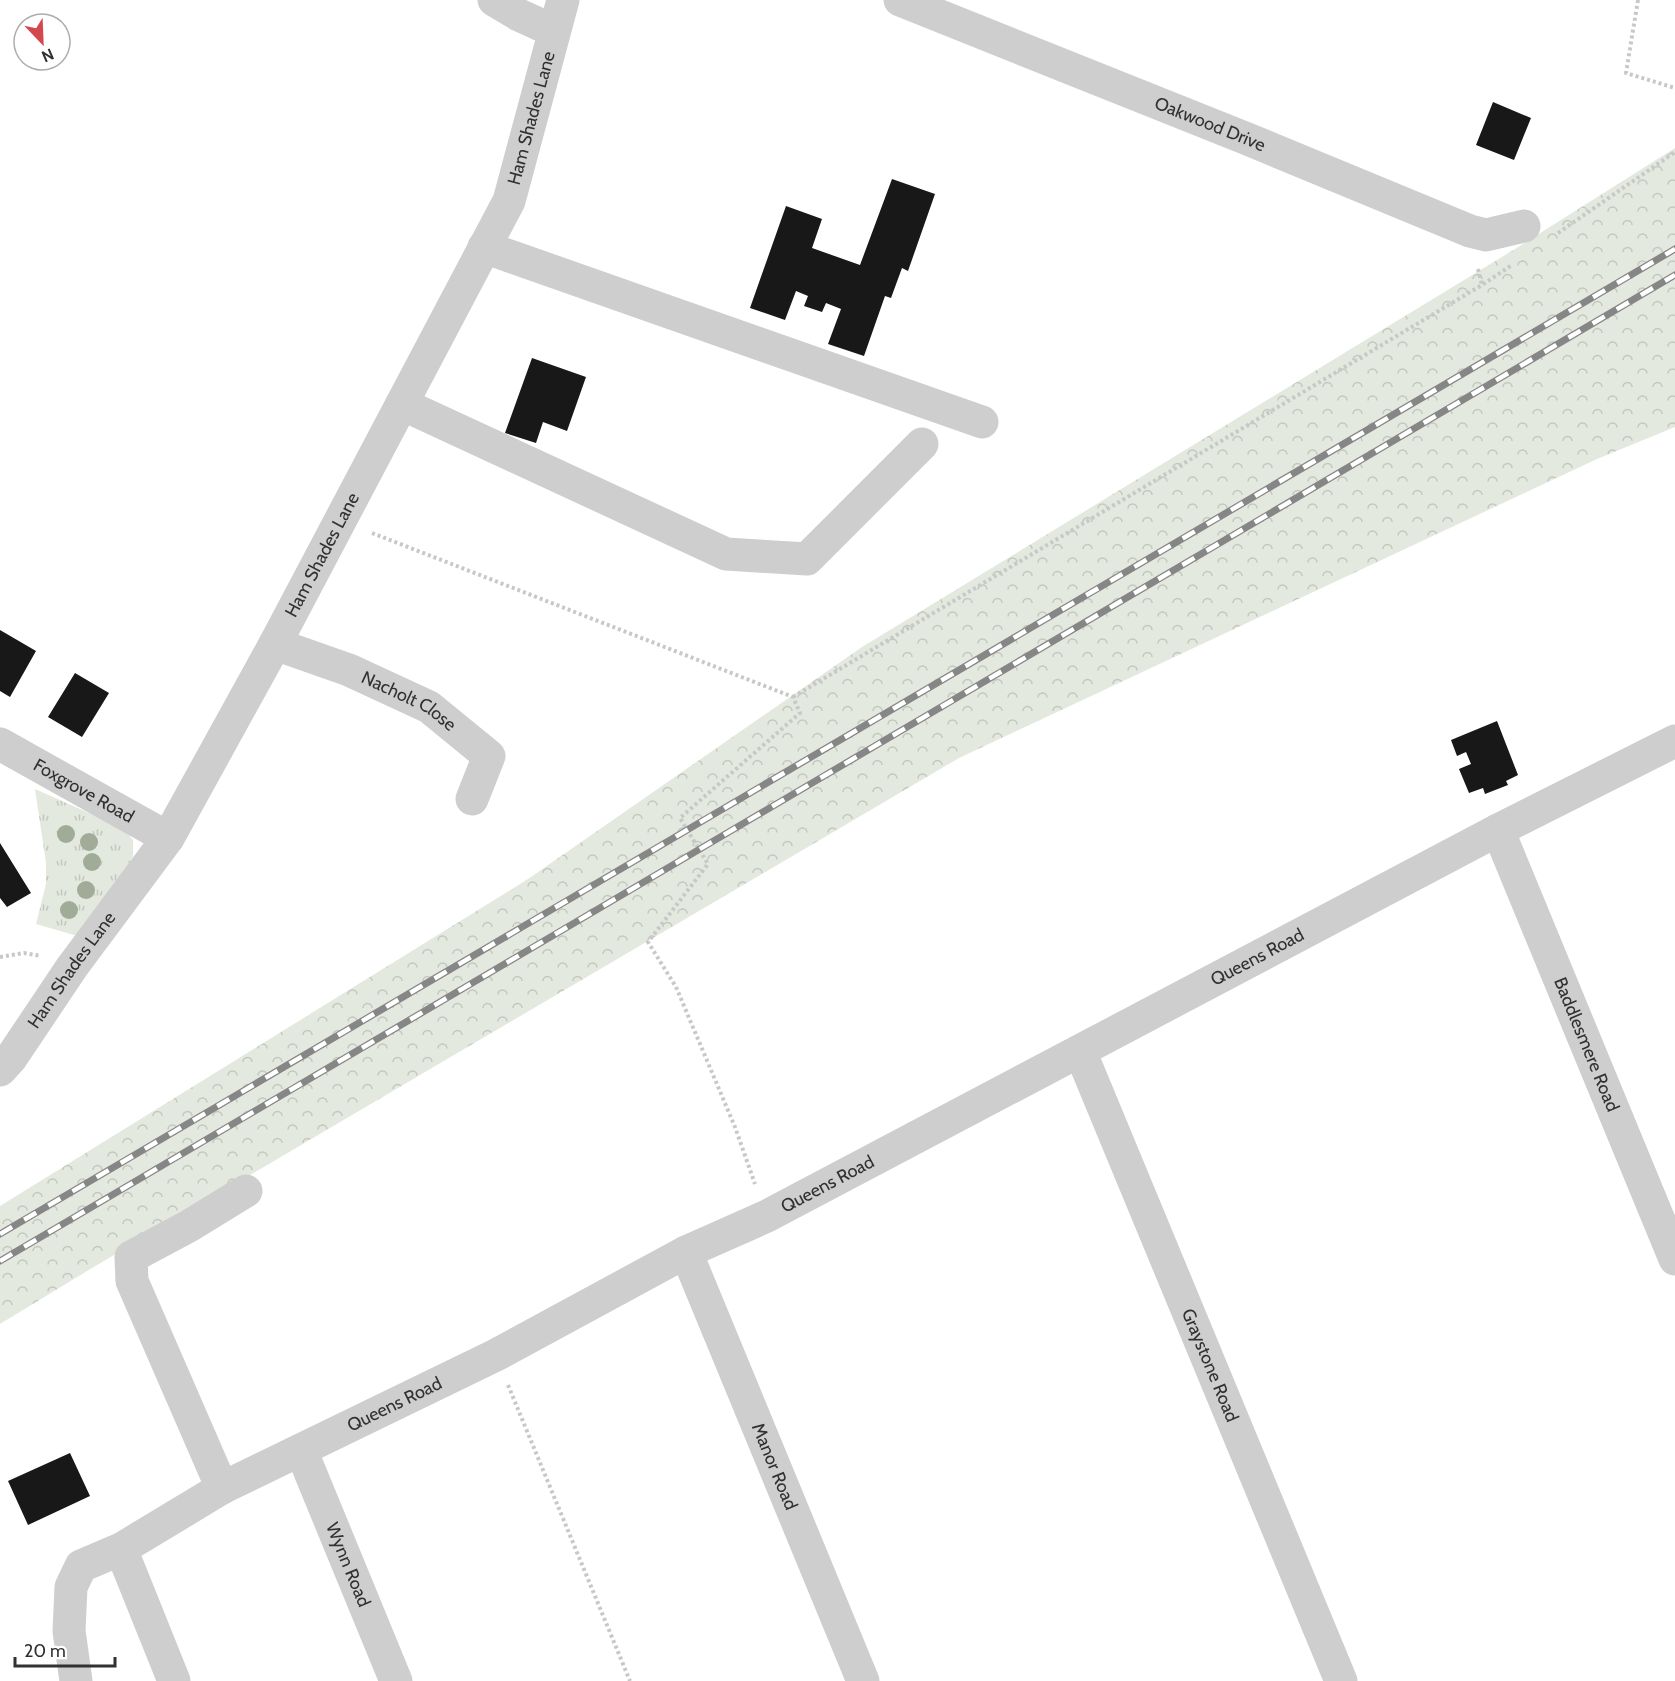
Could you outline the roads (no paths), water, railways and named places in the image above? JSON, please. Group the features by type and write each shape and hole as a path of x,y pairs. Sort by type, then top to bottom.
{"street":[{"path":"494,0 519,15 554,31"},
{"name":"Ham Shades Lane","path":"0,1070 11,1058 72,967 168,838 275,644 509,201 563,0"},
{"name":"Oakwood Drive","path":"900,0 1470,231 1486,235 1537,232"},
{"path":"484,247 982,422"},
{"path":"402,404 726,554 807,559 922,444"},
{"name":"Nacholt Close","path":"275,644 349,670 429,707 489,756 472,799"},
{"name":"Queens Road","path":"76,1681 69,1631 70,1587 81,1566 121,1550 222,1488 496,1355 686,1252 767,1216 1498,830 1675,741"},
{"name":"Foxgrove Road","path":"0,744 168,838"},
{"name":"Baddlesmere Road","path":"1498,830 1675,1259"},
{"name":"Graystone Road","path":"1080,1051 1341,1681"},
{"path":"222,1488 132,1281 131,1257 189,1226 246,1191"},
{"name":"Manor Road","path":"686,1252 863,1681"},
{"name":"Wynn Road","path":"301,1450 396,1681"},
{"path":"121,1550 174,1681"}],"railway":[{"path":"0,1234 1675,249"},
{"path":"0,1261 1675,275"}]}
